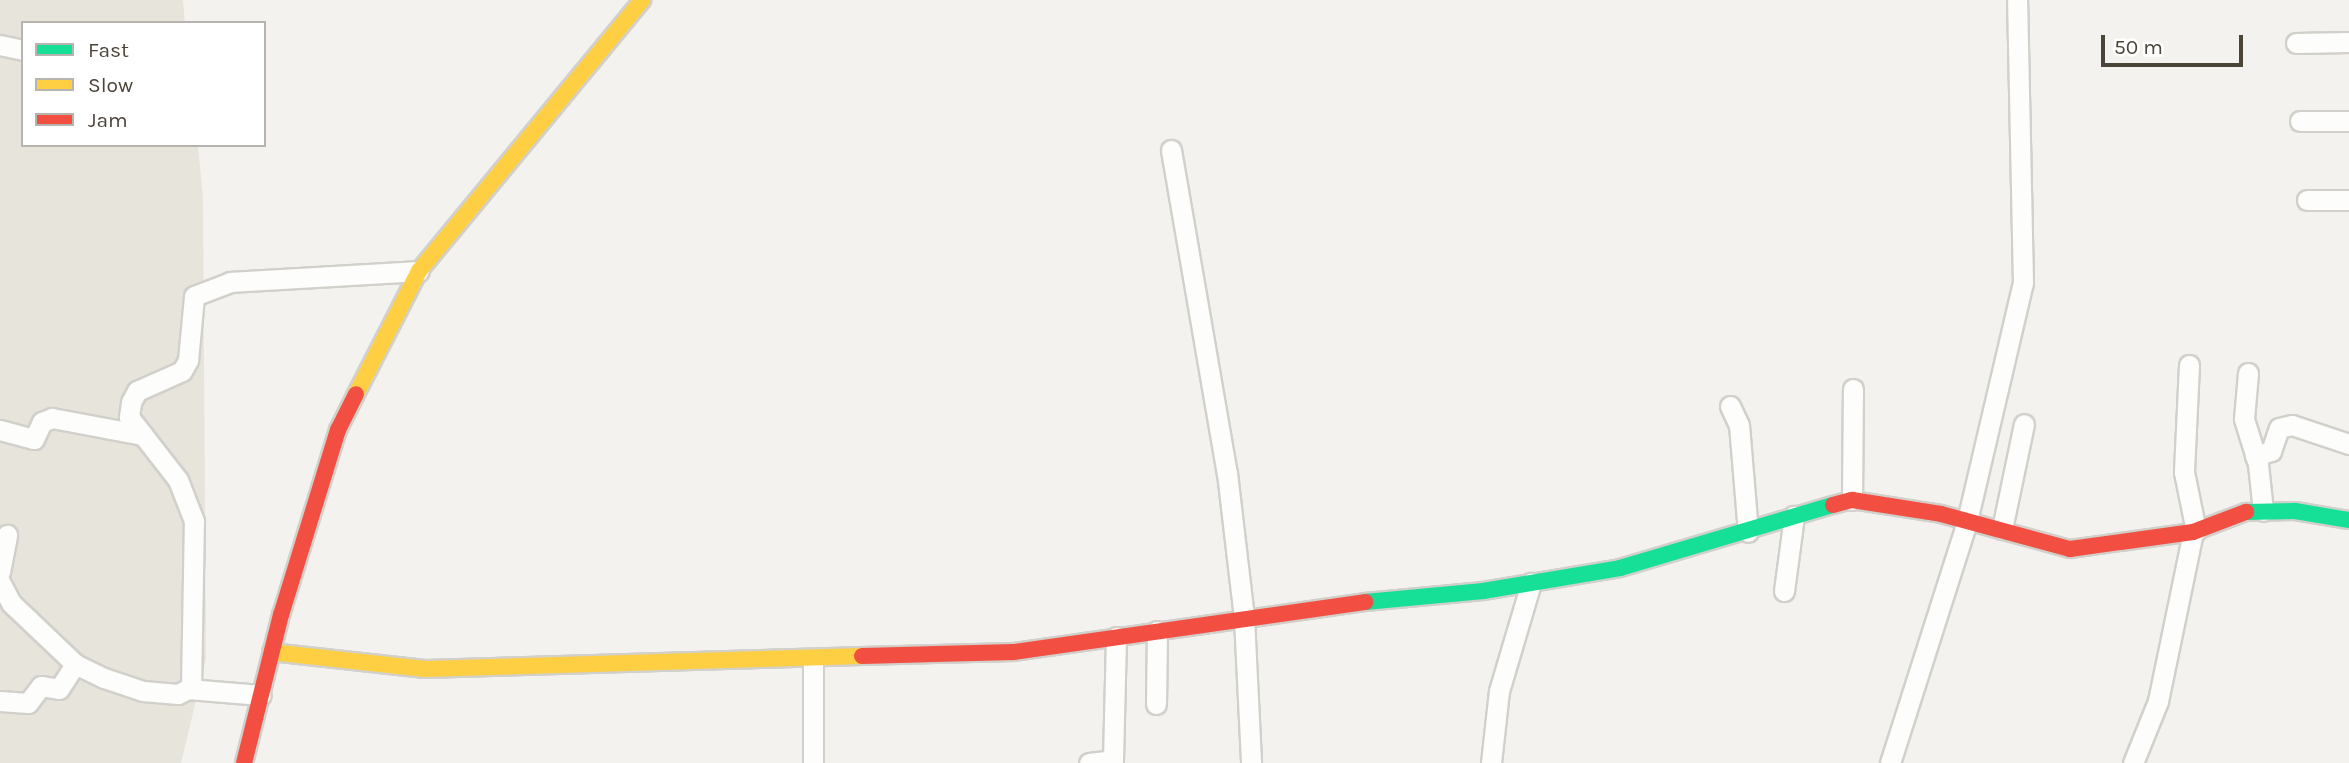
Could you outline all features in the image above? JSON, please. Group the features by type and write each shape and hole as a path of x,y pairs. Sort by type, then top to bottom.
{"street":[{"path":"244,763 271,652 338,430 419,271 642,0"},
{"path":"1890,763 1967,521 2023,284 2017,0"},
{"path":"2296,43 2349,42"},
{"path":"0,45 21,50"},
{"path":"2300,121 2349,121"},
{"path":"1171,150 1227,473 1244,618 1251,763"},
{"path":"2307,201 2349,200"},
{"path":"191,689 194,521 178,480 129,416 131,402 137,391 183,371 188,360 194,296 230,282 419,271"},
{"path":"2133,763 2158,701 2195,532 2184,472 2189,365"},
{"path":"2248,373 2244,419 2255,456 2263,511"},
{"path":"1852,500 1853,389"},
{"path":"1730,406 1739,425 1748,532"},
{"path":"0,430 34,439 42,422 52,418 143,435"},
{"path":"2002,529 2024,424"},
{"path":"2255,456 2271,451 2280,428 2291,425 2349,444"},
{"path":"271,652 425,669 1014,652 1244,618 1531,583 1620,568 1852,500 1967,521 2070,549 2195,532 2249,511 2349,520"},
{"path":"1784,591 1794,516"},
{"path":"0,572 7,535"},
{"path":"0,582 11,603 75,664 143,691 178,694 191,689 261,695"},
{"path":"1491,763 1499,691 1531,583"},
{"path":"1156,704 1157,631"},
{"path":"1089,763 1113,760 1116,637"},
{"path":"813,659 813,763"},
{"path":"0,701 28,702 41,686 59,689 75,664"}],"shaded area":[{"path":"0,0 183,0 185,21 21,21 21,147 198,147 203,199 206,659 181,763 0,763"}],"traffic: fast":[{"path":"1365,602 1483,591 1620,568 1833,505"},
{"path":"2246,512 2295,511 2349,520"}],"traffic: slow":[{"path":"356,394 419,271 642,0"},
{"path":"271,652 425,669 862,656"}],"traffic: jam":[{"path":"244,763 281,615 338,430 356,394"},
{"path":"1833,505 1852,500 1941,514 2070,549 2193,532 2246,512"},
{"path":"862,656 1014,652 1365,602"}]}
